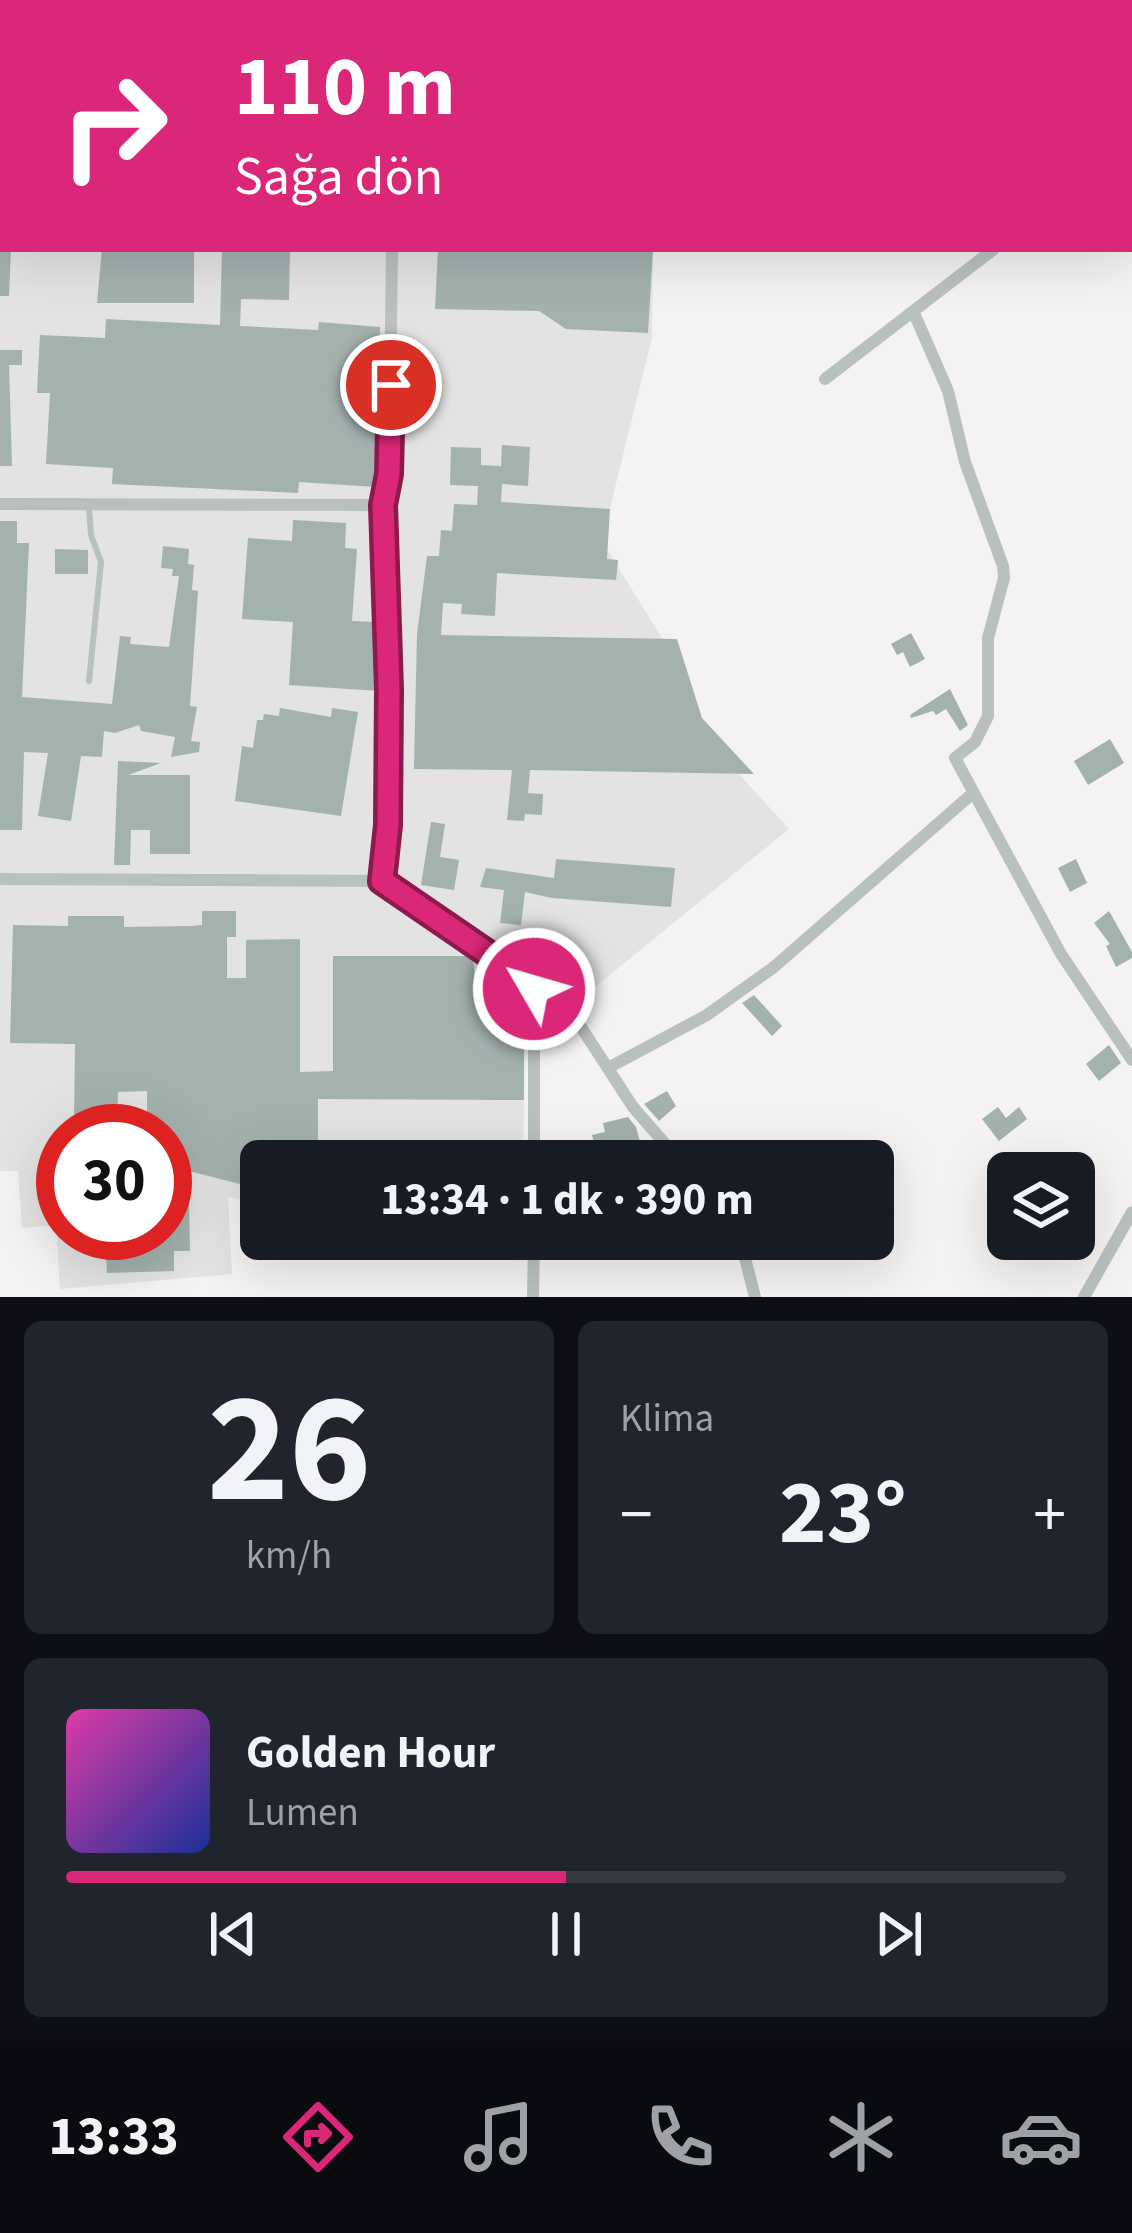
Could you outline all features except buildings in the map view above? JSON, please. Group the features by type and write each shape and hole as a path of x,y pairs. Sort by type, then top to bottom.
{"street":[{"path":"382,881 388,825 383,505 389,474 392,252"},
{"path":"825,379 990,252"},
{"path":"914,314 947,391 965,462 1003,566 988,638 988,716 975,742 955,758 1061,954 1132,1060"},
{"path":"0,503 383,505"},
{"path":"608,1068 707,1015 774,967 973,793"},
{"path":"0,879 382,881 534,989 568,1007 633,1107 662,1140"},
{"path":"534,989 534,1140"},
{"path":"1084,1297 1130,1221"},
{"path":"532,1297 533,1260"},
{"path":"745,1260 755,1297"}],"lane":[{"path":"88,504 91,535 101,562 89,681"}],"shaded area":[{"path":"0,252 653,252 652,337 602,541 668,648 688,718 789,829 525,1044 523,1140 240,1140 240,1200 228,1197 232,1274 60,1289 58,1260 192,1260 192,1104 36,1104 36,1227 22,1228 18,1171 0,1171"}],"route":[{"path":"391,385 389,474 383,505 389,689 388,825 382,881 534,989"}]}
